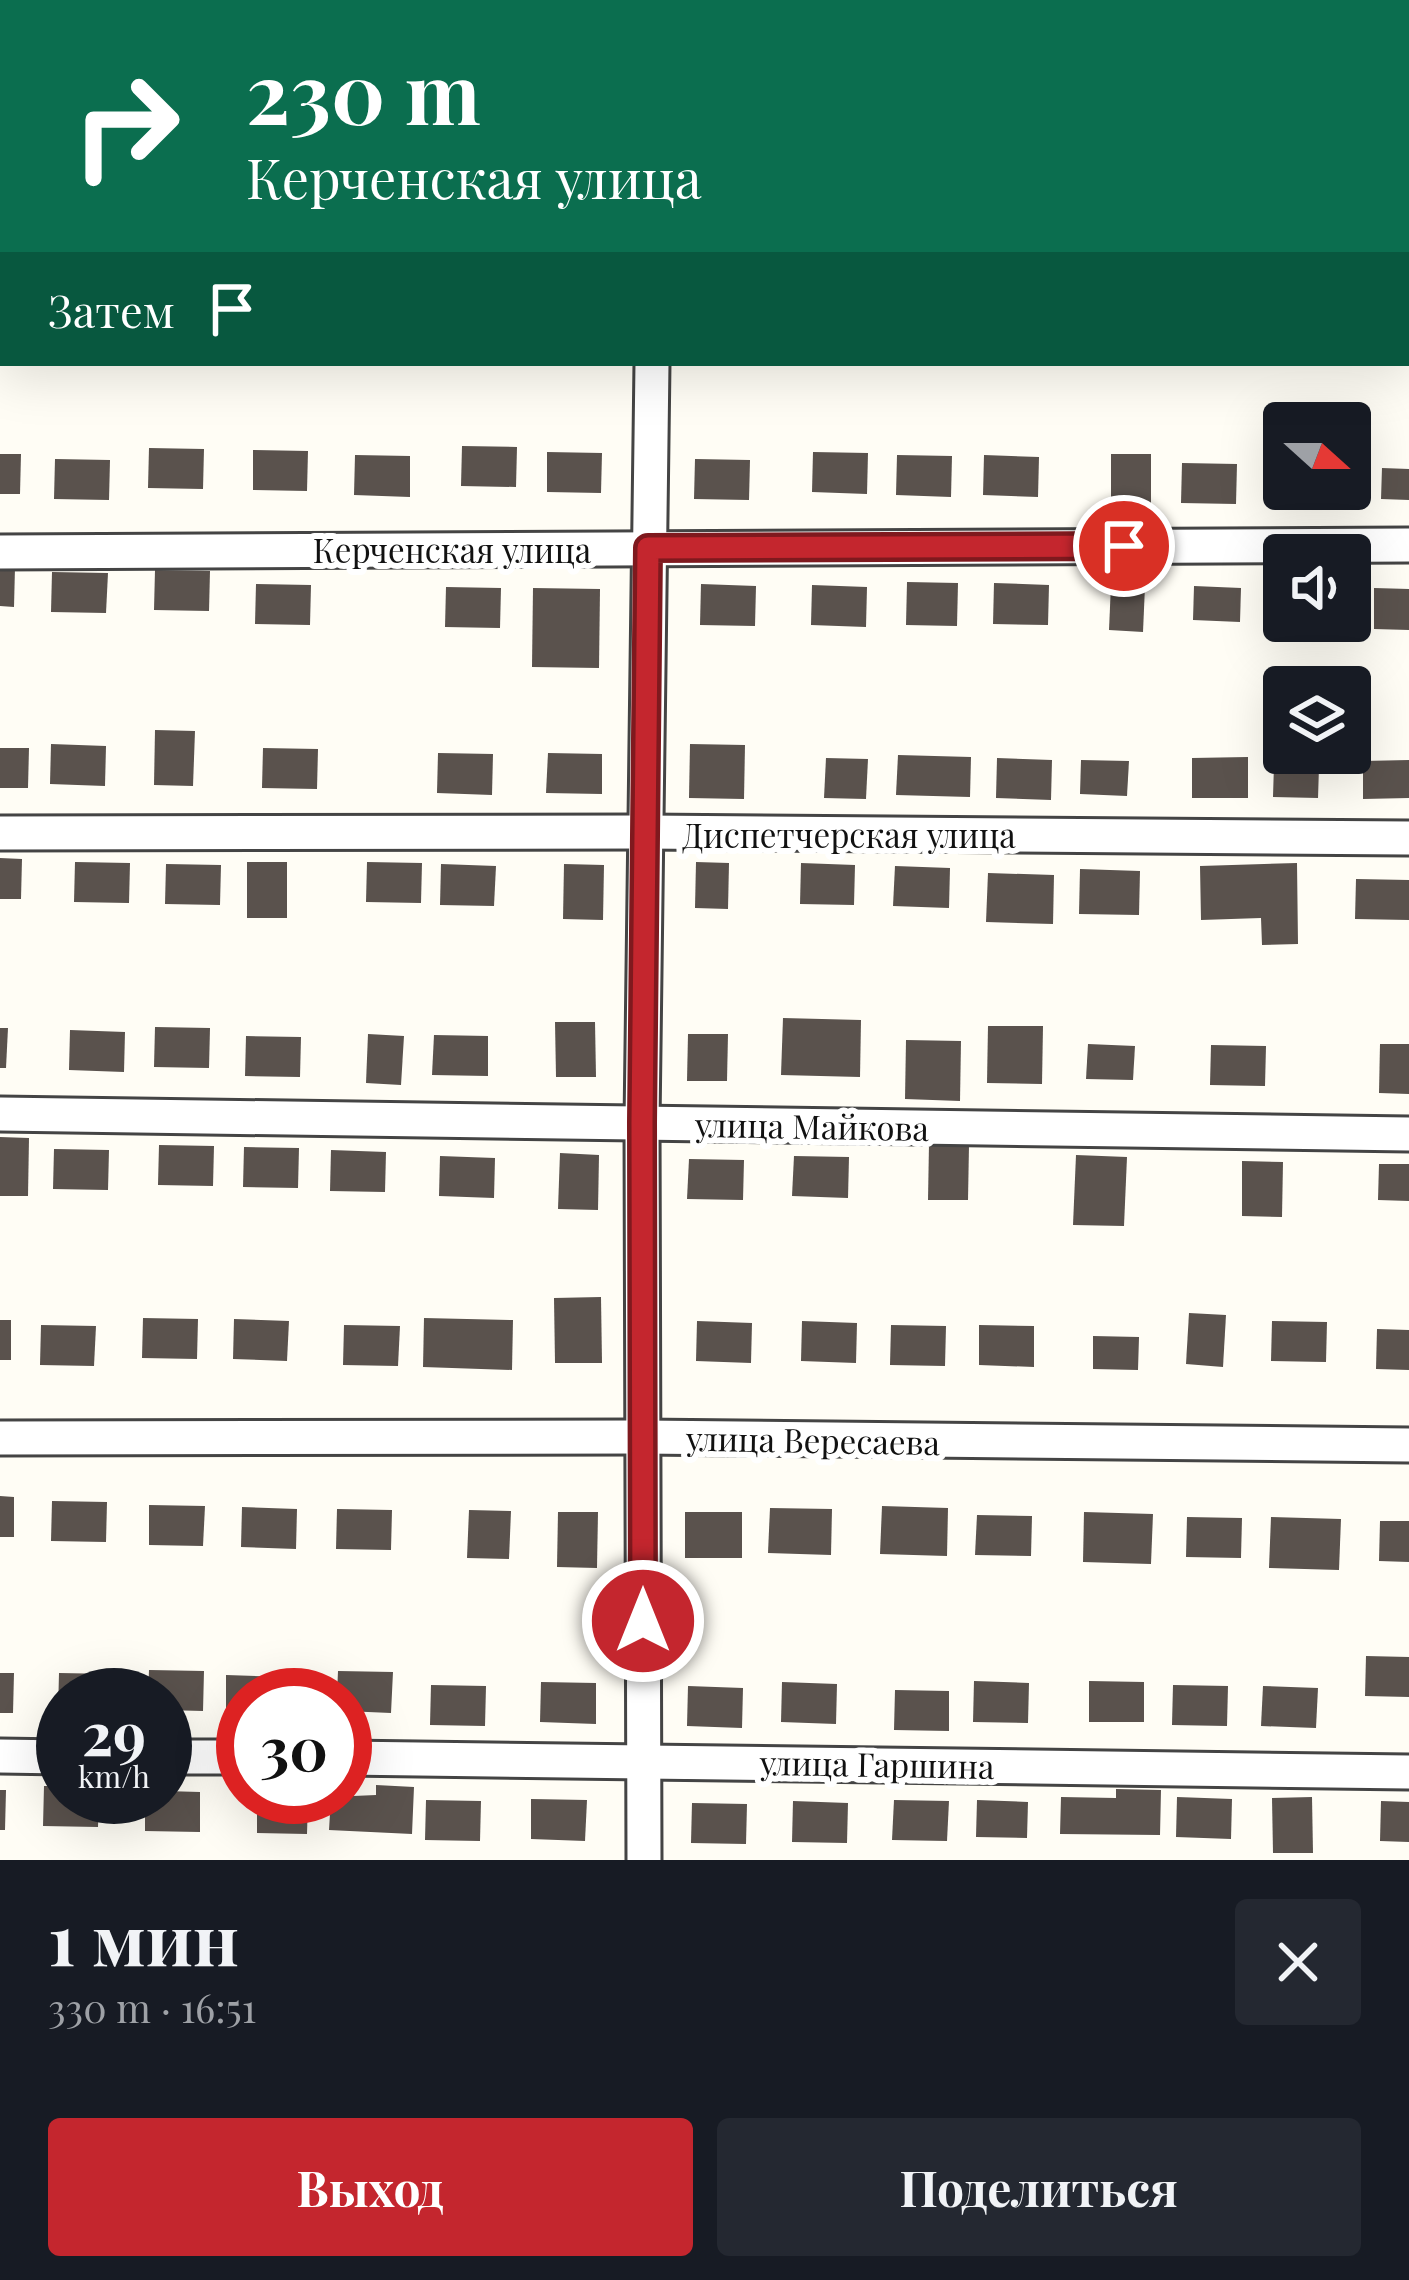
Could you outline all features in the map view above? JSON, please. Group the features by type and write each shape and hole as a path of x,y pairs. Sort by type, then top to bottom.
{"street":[{"path":"644,1860 642,1123 652,366"},
{"name":"Керченская улица","path":"0,552 1409,545"},
{"name":"Диспетчерская улица","path":"0,833 1409,838"},
{"name":"улица Майкова","path":"0,1114 1409,1134"},
{"name":"улица Вересаева","path":"0,1438 642,1437 1409,1445"},
{"path":"0,1756 36,1756"},
{"name":"улица Гаршина","path":"372,1758 1409,1772"}],"building":[{"path":"462,446 517,447 516,487 461,486"},
{"path":"149,448 204,449 203,489 148,488"},
{"path":"253,450 308,451 307,491 253,490"},
{"path":"547,452 602,453 601,493 547,492"},
{"path":"813,452 868,453 867,494 812,492"},
{"path":"0,454 21,454 20,494 0,494"},
{"path":"1111,454 1151,454 1151,509 1111,509"},
{"path":"355,455 410,456 410,497 354,495"},
{"path":"897,455 952,456 951,497 896,495"},
{"path":"984,455 1039,457 1038,497 983,495"},
{"path":"55,459 110,460 109,500 54,499"},
{"path":"695,459 750,460 749,500 694,499"},
{"path":"1182,463 1237,464 1236,504 1181,503"},
{"path":"1382,468 1409,469 1409,500 1381,499"},
{"path":"0,566 15,567 14,607 0,606"},
{"path":"155,570 210,571 209,611 154,610"},
{"path":"52,572 108,573 106,613 51,612"},
{"path":"907,582 958,583 957,626 906,625"},
{"path":"994,583 1049,585 1048,625 993,624"},
{"path":"256,584 311,585 310,625 255,624"},
{"path":"701,584 756,586 755,626 700,625"},
{"path":"1111,584 1145,586 1143,632 1109,630"},
{"path":"812,585 867,587 866,627 811,625"},
{"path":"1194,586 1241,588 1240,622 1193,620"},
{"path":"446,587 501,588 500,628 445,627"},
{"path":"533,588 600,589 599,668 532,667"},
{"path":"1374,588 1409,589 1409,630 1374,629"},
{"path":"155,730 195,731 193,786 154,785"},
{"path":"51,744 106,746 105,786 50,784"},
{"path":"690,744 745,745 744,799 689,798"},
{"path":"0,748 29,748 28,788 0,788"},
{"path":"263,748 318,749 317,789 262,788"},
{"path":"438,753 493,754 492,795 437,793"},
{"path":"548,753 602,754 602,794 546,793"},
{"path":"898,755 971,757 970,797 896,795"},
{"path":"1248,757 1248,798 1192,798 1192,758"},
{"path":"826,758 868,759 866,799 824,798"},
{"path":"997,758 1052,760 1051,800 996,798"},
{"path":"1081,760 1129,761 1127,796 1080,794"},
{"path":"1409,760 1409,798 1363,799 1363,774 1371,774 1371,761"},
{"path":"1274,774 1319,774 1318,798 1273,797"},
{"path":"0,858 22,859 21,899 0,899"},
{"path":"75,862 130,863 129,903 74,902"},
{"path":"247,862 287,862 287,918 247,918"},
{"path":"367,862 422,863 421,903 366,902"},
{"path":"696,862 729,863 728,909 695,908"},
{"path":"801,863 855,865 854,905 800,904"},
{"path":"1297,863 1298,944 1262,945 1261,918 1201,920 1200,866"},
{"path":"166,864 221,865 220,905 165,904"},
{"path":"441,864 496,866 494,906 440,905"},
{"path":"564,864 604,865 603,920 563,919"},
{"path":"895,866 950,868 949,908 893,906"},
{"path":"1080,869 1140,871 1139,915 1079,914"},
{"path":"988,873 1054,875 1053,924 986,922"},
{"path":"1356,879 1409,880 1409,920 1355,919"},
{"path":"783,1018 861,1020 860,1077 781,1075"},
{"path":"555,1022 595,1022 596,1077 556,1077"},
{"path":"988,1026 1043,1026 1042,1084 987,1083"},
{"path":"155,1027 210,1028 209,1068 154,1067"},
{"path":"0,1028 8,1028 6,1068 0,1068"},
{"path":"70,1030 125,1032 124,1072 69,1070"},
{"path":"368,1034 404,1036 401,1085 366,1083"},
{"path":"688,1034 728,1034 727,1081 687,1081"},
{"path":"434,1035 488,1036 488,1076 432,1075"},
{"path":"246,1036 301,1037 300,1077 245,1076"},
{"path":"906,1040 961,1041 960,1101 905,1099"},
{"path":"1088,1044 1135,1046 1133,1080 1086,1079"},
{"path":"1380,1044 1409,1044 1409,1094 1379,1093"},
{"path":"1211,1045 1266,1046 1265,1086 1210,1085"},
{"path":"0,1137 29,1138 28,1196 0,1196"},
{"path":"929,1144 969,1145 968,1200 928,1200"},
{"path":"159,1145 214,1146 213,1186 158,1185"},
{"path":"244,1147 299,1148 298,1188 243,1187"},
{"path":"54,1149 109,1150 108,1190 53,1189"},
{"path":"331,1150 386,1152 385,1192 330,1191"},
{"path":"560,1153 599,1155 598,1210 558,1209"},
{"path":"1076,1155 1127,1157 1124,1226 1073,1225"},
{"path":"440,1156 495,1158 494,1198 439,1196"},
{"path":"794,1156 849,1157 848,1198 792,1196"},
{"path":"689,1159 744,1160 743,1200 687,1199"},
{"path":"1242,1161 1283,1162 1282,1217 1242,1216"},
{"path":"1379,1164 1409,1164 1409,1201 1378,1200"},
{"path":"601,1297 602,1363 555,1363 554,1298"},
{"path":"1189,1313 1226,1315 1223,1367 1186,1364"},
{"path":"143,1318 198,1319 197,1359 142,1358"},
{"path":"424,1318 513,1320 512,1370 423,1367"},
{"path":"234,1319 289,1321 287,1361 233,1359"},
{"path":"0,1320 11,1320 11,1360 0,1360"},
{"path":"697,1321 752,1323 751,1363 696,1361"},
{"path":"802,1321 857,1323 856,1363 801,1361"},
{"path":"1272,1321 1327,1322 1326,1362 1271,1361"},
{"path":"41,1325 96,1326 94,1366 40,1365"},
{"path":"344,1325 400,1326 398,1366 343,1365"},
{"path":"891,1325 946,1326 945,1366 890,1365"},
{"path":"979,1325 1034,1326 1034,1367 979,1365"},
{"path":"1377,1329 1409,1330 1409,1370 1376,1369"},
{"path":"1093,1336 1139,1337 1138,1370 1093,1369"},
{"path":"0,1496 14,1497 14,1537 0,1537"},
{"path":"52,1501 107,1502 106,1542 51,1541"},
{"path":"149,1505 205,1506 203,1546 149,1545"},
{"path":"882,1506 948,1508 947,1556 880,1554"},
{"path":"242,1507 297,1509 296,1549 241,1547"},
{"path":"770,1508 832,1509 831,1555 768,1553"},
{"path":"337,1509 392,1510 391,1550 336,1549"},
{"path":"469,1510 511,1511 509,1559 467,1558"},
{"path":"558,1512 598,1512 597,1568 557,1567"},
{"path":"685,1512 742,1512 742,1558 685,1558"},
{"path":"1084,1512 1153,1514 1151,1564 1083,1562"},
{"path":"977,1515 1032,1516 1031,1556 975,1555"},
{"path":"1187,1517 1242,1518 1241,1558 1186,1557"},
{"path":"1271,1517 1341,1519 1339,1570 1269,1568"},
{"path":"1380,1521 1409,1521 1409,1562 1379,1561"},
{"path":"1366,1656 1409,1657 1409,1697 1365,1696"},
{"path":"192,1671 204,1671 203,1711 192,1711"},
{"path":"372,1672 393,1672 391,1713 372,1712"},
{"path":"0,1673 14,1673 13,1713 0,1713"},
{"path":"974,1681 1029,1683 1028,1723 973,1722"},
{"path":"1089,1681 1144,1682 1144,1722 1089,1722"},
{"path":"541,1682 596,1683 596,1724 540,1722"},
{"path":"782,1682 837,1684 836,1724 781,1722"},
{"path":"431,1685 486,1686 485,1726 430,1725"},
{"path":"1173,1685 1228,1686 1227,1726 1172,1725"},
{"path":"688,1686 743,1688 742,1728 687,1726"},
{"path":"1263,1686 1318,1688 1316,1728 1261,1726"},
{"path":"895,1690 949,1691 949,1731 894,1730"},
{"path":"376,1785 414,1787 412,1834 329,1830 329,1824 372,1824 372,1795 376,1795"},
{"path":"1116,1789 1161,1790 1160,1835 1060,1834 1061,1797 1116,1798"},
{"path":"0,1790 6,1790 5,1830 0,1830"},
{"path":"192,1792 200,1792 200,1832 145,1831 145,1824 192,1824"},
{"path":"1177,1797 1232,1799 1231,1839 1176,1837"},
{"path":"1312,1797 1313,1853 1273,1853 1272,1798"},
{"path":"531,1799 587,1800 585,1841 531,1839"},
{"path":"426,1800 481,1801 480,1841 425,1840"},
{"path":"894,1800 949,1801 947,1841 892,1840"},
{"path":"977,1800 1028,1802 1027,1838 976,1837"},
{"path":"793,1801 848,1803 847,1843 792,1842"},
{"path":"1381,1801 1409,1802 1409,1842 1380,1841"},
{"path":"692,1803 747,1804 746,1844 691,1843"},
{"path":"43,1824 98,1824 98,1827"},
{"path":"257,1824 307,1824 307,1834 257,1833"}],"route":[{"path":"643,1621 648,548 1124,546"}]}
